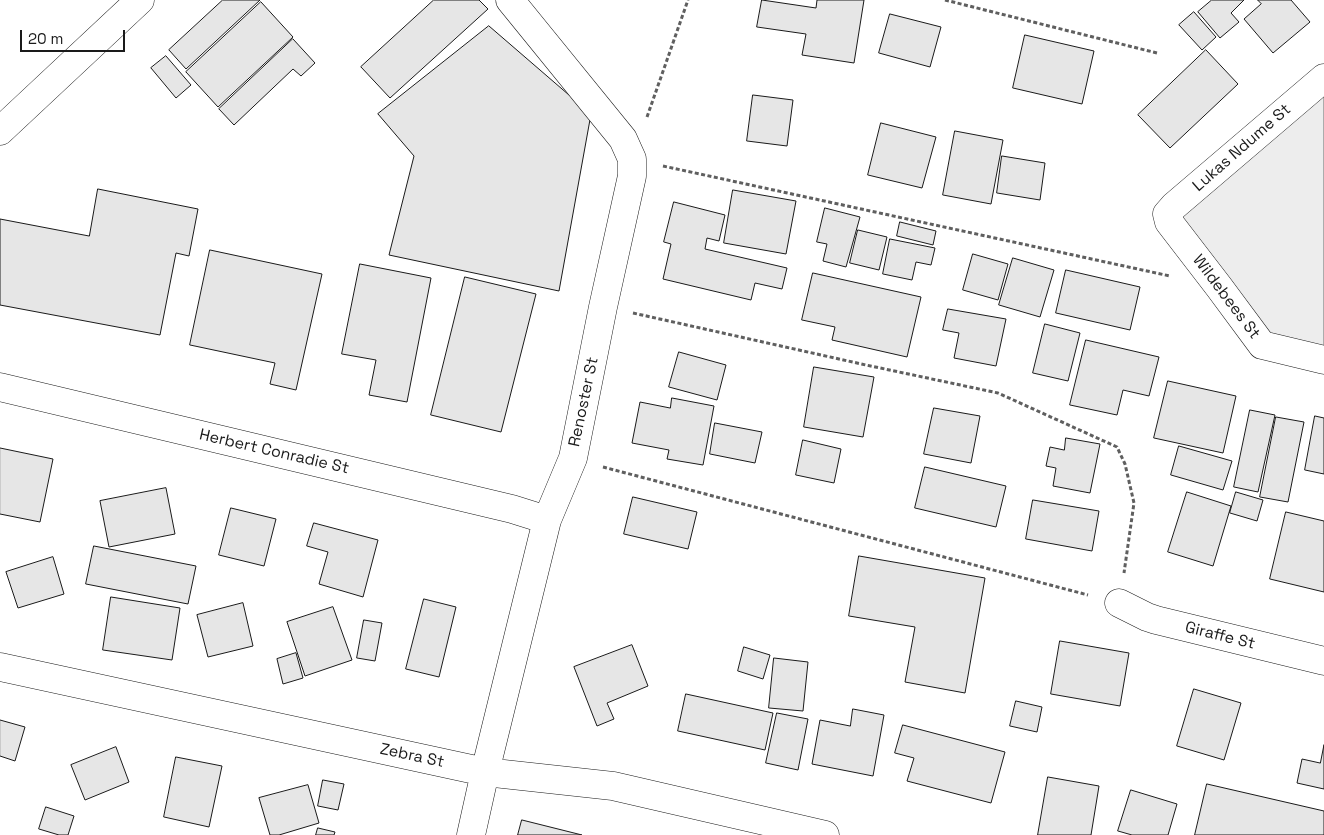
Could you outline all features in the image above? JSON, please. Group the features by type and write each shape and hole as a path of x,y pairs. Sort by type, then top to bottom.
{"street":[{"path":"0,131 140,0"},
{"name":"Renoster St","path":"471,835 547,520 573,458 603,307 632,176 632,159 624,139 510,0"},
{"name":"Lukas Ndume St","path":"1169,222 1167,214 1174,206 1324,78"},
{"name":"Wildebees St","path":"1169,222 1262,345 1324,360"},
{"name":"Herbert Conradie St","path":"0,387 512,509 547,520"},
{"name":"Giraffe St","path":"1119,603 1147,618 1324,661"},
{"name":"Zebra St","path":"0,667 485,772 613,786 809,833"}],"path":[{"path":"688,0 632,159 1219,287"},
{"path":"945,0 1157,53"},
{"path":"573,458 1119,603 1134,503 1126,464 1117,447 998,393 603,307"}],"shaded area":[{"path":"1324,78 1324,360 1262,345 1174,206"}],"building":[{"path":"223,0 260,0 186,69 169,50"},
{"path":"434,0 479,0 488,9 390,98 361,67"},
{"path":"762,0 816,8 817,0 864,0 854,63 802,55 806,34 757,27"},
{"path":"1212,0 1244,0 1231,13 1239,22 1220,38 1198,12"},
{"path":"1258,0 1291,0 1310,22 1273,53 1244,19 1261,4"},
{"path":"261,2 293,37 218,107 186,72"},
{"path":"1194,12 1216,37 1202,50 1179,25"},
{"path":"890,14 941,27 930,67 879,53"},
{"path":"489,26 591,114 559,291 389,255 414,156 378,114"},
{"path":"1025,35 1094,51 1082,104 1013,88"},
{"path":"293,39 315,63 301,76 293,69 234,125 219,109"},
{"path":"1206,50 1238,84 1170,148 1138,115"},
{"path":"166,56 191,85 176,98 151,68"},
{"path":"753,95 793,100 787,146 747,141"},
{"path":"881,123 936,137 922,188 868,175"},
{"path":"955,131 1003,140 991,204 943,195"},
{"path":"1002,156 1045,163 1040,200 997,193"},
{"path":"98,189 198,209 189,256 176,253 160,335 0,305 0,219 89,236"},
{"path":"733,190 796,201 786,254 724,243"},
{"path":"674,202 725,215 719,241 707,238 705,249 787,268 782,289 755,283 751,300 663,279 671,244 664,242"},
{"path":"825,208 860,217 846,267 823,261 827,244 817,242"},
{"path":"900,222 936,231 933,245 897,236"},
{"path":"858,230 887,237 879,270 850,263"},
{"path":"890,239 935,248 931,265 916,262 912,280 883,274"},
{"path":"210,250 322,274 296,390 270,384 275,363 190,345"},
{"path":"973,254 1008,264 998,300 963,290"},
{"path":"1013,258 1054,270 1040,317 999,305"},
{"path":"360,264 431,278 407,402 369,395 376,360 342,354"},
{"path":"1066,270 1140,287 1130,330 1056,313"},
{"path":"813,273 921,297 907,357 832,340 835,327 802,320"},
{"path":"465,277 536,294 501,432 431,415"},
{"path":"948,309 1006,319 996,366 954,358 959,333 943,330"},
{"path":"1045,324 1080,333 1068,381 1033,373"},
{"path":"1086,340 1159,357 1149,396 1123,390 1117,415 1070,405"},
{"path":"679,352 726,365 717,400 669,387"},
{"path":"814,367 874,377 863,437 804,427"},
{"path":"1168,381 1236,396 1223,453 1154,438"},
{"path":"672,398 714,406 703,465 667,459 669,450 632,443 640,402 670,408"},
{"path":"934,408 980,416 971,463 924,454"},
{"path":"1250,410 1275,415 1258,492 1234,487"},
{"path":"1315,416 1324,418 1324,474 1305,470"},
{"path":"1276,417 1304,422 1288,502 1260,497"},
{"path":"715,423 762,432 755,463 710,454"},
{"path":"1066,438 1100,444 1090,493 1053,486 1056,468 1046,466 1050,447 1064,450"},
{"path":"803,440 841,449 834,483 796,475"},
{"path":"1179,446 1232,461 1223,490 1171,475"},
{"path":"0,448 53,459 40,522 0,514"},
{"path":"925,467 1006,486 996,527 915,508"},
{"path":"166,488 175,534 109,547 100,501"},
{"path":"1187,492 1231,506 1213,566 1168,552"},
{"path":"1236,492 1263,500 1257,521 1230,513"},
{"path":"633,497 697,512 688,549 624,534"},
{"path":"1033,500 1099,511 1092,551 1026,539"},
{"path":"231,508 276,519 264,566 219,555"},
{"path":"1286,512 1324,521 1324,592 1270,579"},
{"path":"314,523 378,540 363,597 319,584 328,552 307,546"},
{"path":"94,546 196,566 188,604 86,584"},
{"path":"859,556 985,578 965,693 905,682 915,627 849,616"},
{"path":"53,557 64,594 18,608 6,572"},
{"path":"111,597 180,608 172,660 103,650"},
{"path":"424,599 456,607 439,677 406,669"},
{"path":"243,603 253,646 208,657 197,615"},
{"path":"333,607 352,660 305,676 287,622"},
{"path":"364,620 382,623 375,661 357,658"},
{"path":"1060,641 1129,653 1120,706 1051,694"},
{"path":"632,645 648,686 607,703 614,719 597,726 574,667"},
{"path":"744,647 770,655 763,679 738,671"},
{"path":"296,653 303,678 283,684 277,659"},
{"path":"774,658 808,662 803,711 769,708"},
{"path":"1194,689 1241,703 1224,760 1177,746"},
{"path":"686,694 773,713 765,750 678,731"},
{"path":"1016,701 1042,707 1037,732 1010,726"},
{"path":"853,709 884,715 873,776 812,764 820,720 850,726"},
{"path":"777,713 808,719 798,770 766,763"},
{"path":"0,720 25,727 15,761 0,756"},
{"path":"903,725 1005,752 991,803 907,781 914,758 895,753"},
{"path":"1324,745 1324,789 1297,783 1302,759 1320,763"},
{"path":"116,747 129,782 85,800 71,765"},
{"path":"176,757 222,766 209,827 164,817"},
{"path":"1048,777 1099,786 1091,835 1038,835"},
{"path":"323,780 344,784 338,810 318,806"},
{"path":"1207,784 1324,811 1324,835 1195,835"},
{"path":"308,785 319,823 279,835 270,835 259,798"},
{"path":"1131,790 1177,804 1168,835 1132,835 1118,831"},
{"path":"46,807 74,816 68,835 59,835 39,829"},
{"path":"522,820 582,835 518,835"},
{"path":"318,828 335,832 334,835 316,835"}]}
